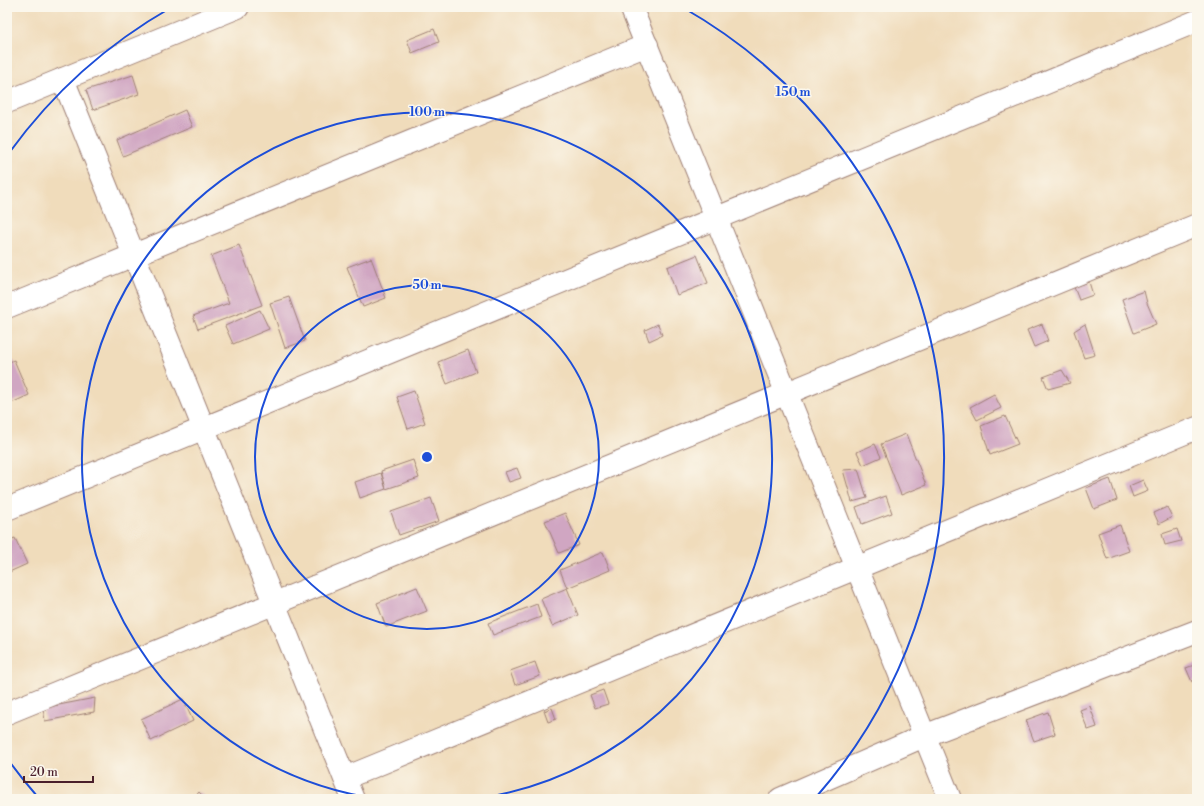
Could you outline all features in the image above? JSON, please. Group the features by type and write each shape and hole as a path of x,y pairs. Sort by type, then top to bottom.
{"street":[{"path":"7,102 238,7"},
{"path":"631,7 950,799"},
{"path":"7,509 1197,21"},
{"path":"7,307 647,45"},
{"path":"63,79 353,799"},
{"path":"7,713 1197,225"},
{"path":"345,778 1197,428"},
{"path":"780,799 924,736 1197,631"}],"building":[{"path":"434,29 439,42 412,53 407,40"},
{"path":"133,75 139,94 93,110 86,90"},
{"path":"185,110 192,127 123,156 117,140"},
{"path":"239,245 262,305 198,329 193,316 229,303 211,256"},
{"path":"697,255 708,283 677,295 667,267"},
{"path":"371,258 386,298 363,307 347,267"},
{"path":"1089,282 1093,295 1079,300 1074,287"},
{"path":"1144,291 1147,303 1156,324 1134,333 1122,299"},
{"path":"289,297 305,341 285,348 270,303"},
{"path":"260,310 269,329 233,344 225,326"},
{"path":"658,324 662,335 649,341 645,330"},
{"path":"1042,324 1048,341 1034,347 1027,330"},
{"path":"1085,324 1095,355 1084,358 1074,331"},
{"path":"468,350 476,372 447,384 438,362"},
{"path":"14,360 29,395 7,405 7,363"},
{"path":"1062,370 1070,383 1048,389 1043,377"},
{"path":"414,391 425,423 408,429 397,397"},
{"path":"994,394 1001,408 977,420 970,407"},
{"path":"1005,416 1018,444 990,455 981,426"},
{"path":"906,434 926,485 901,495 881,444"},
{"path":"875,444 881,457 863,465 857,452"},
{"path":"413,460 419,478 386,489 381,471"},
{"path":"517,468 521,478 509,482 505,472"},
{"path":"858,469 867,498 852,502 843,470"},
{"path":"381,473 386,489 360,498 355,482"},
{"path":"1110,479 1117,500 1094,509 1086,488"},
{"path":"1143,480 1148,491 1133,497 1129,486"},
{"path":"886,496 892,513 862,524 856,507"},
{"path":"431,498 439,521 399,535 391,512"},
{"path":"1167,507 1172,517 1159,524 1154,513"},
{"path":"565,513 579,545 559,553 545,521"},
{"path":"1120,525 1129,551 1107,559 1098,533"},
{"path":"1177,529 1181,541 1165,545 1162,534"},
{"path":"15,538 27,564 7,573 7,541"},
{"path":"603,552 610,570 567,588 560,570"},
{"path":"417,587 427,611 386,627 377,603"},
{"path":"567,588 578,615 552,626 541,599"},
{"path":"537,604 541,617 493,635 488,623"},
{"path":"535,662 540,676 515,685 510,671"},
{"path":"1197,664 1197,680 1192,682 1186,668"},
{"path":"603,690 608,704 595,708 590,695"},
{"path":"95,698 94,712 45,721 43,708"},
{"path":"183,699 193,721 151,741 141,719"},
{"path":"1090,706 1097,727 1088,730 1080,710"},
{"path":"552,708 556,719 548,722 544,711"},
{"path":"1048,712 1055,734 1034,741 1026,720"},
{"path":"199,792 206,799 193,799"}]}
